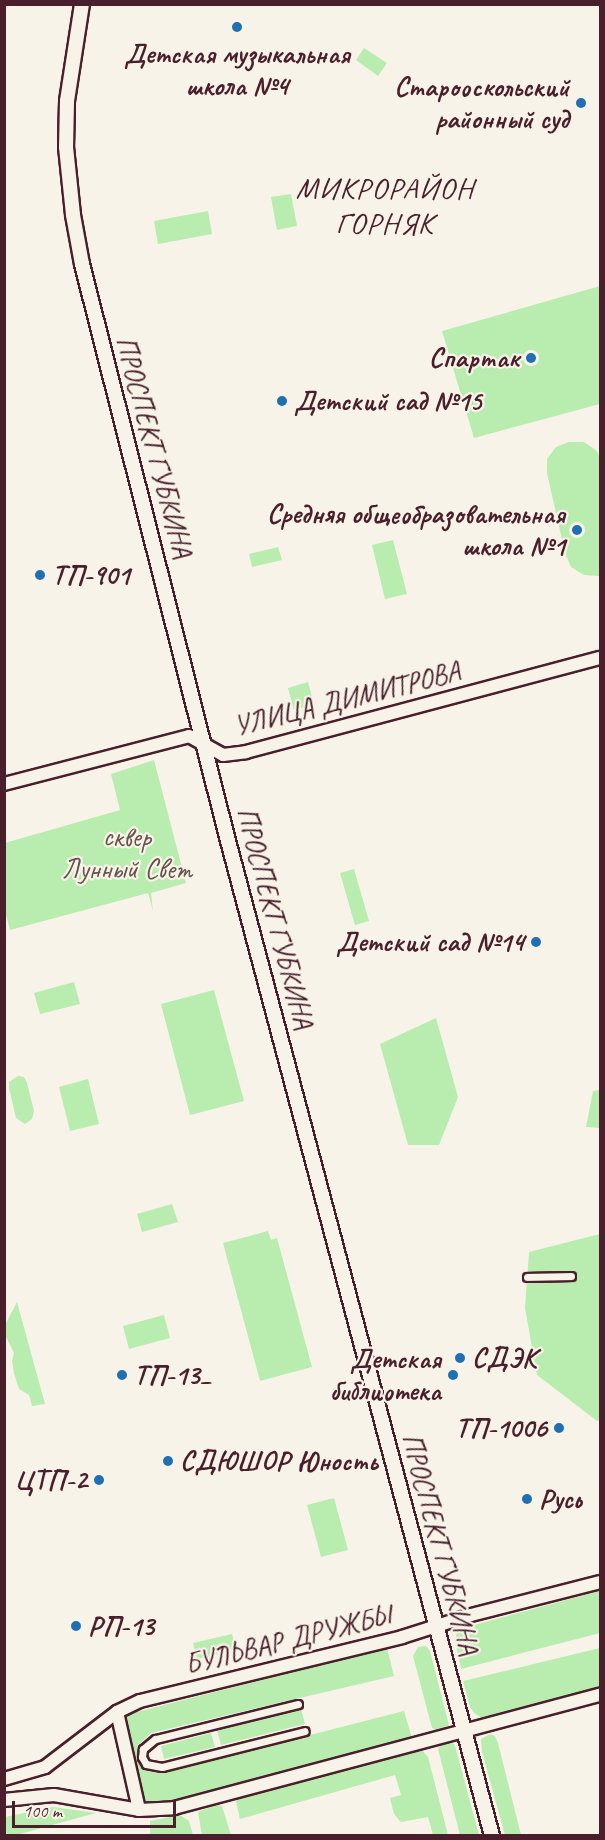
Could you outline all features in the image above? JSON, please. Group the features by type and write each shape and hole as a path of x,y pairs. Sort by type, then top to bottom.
{"main road":[{"name":"ПРОСПЕКТ ГУБКИНА","path":"82,4 67,101 66,147 73,215 96,326 366,1368 492,1836"},
{"name":"УЛИЦА ДИМИТРОВА","path":"4,784 189,736 223,754 253,751 600,658"},
{"name":"БУЛЬВАР ДРУЖБЫ","path":"4,1779 45,1767 117,1712 140,1701 402,1637 600,1582"},
{"path":"4,1800 54,1795 139,1810 174,1808 600,1695"},
{"path":"117,1712 139,1810"}],"street":[{"path":"528,1278 571,1276"},
{"path":"298,1704 155,1739 142,1749 142,1757 146,1764 162,1767 305,1731"}],"green space":[{"path":"364,48 387,63 378,76 356,60"},
{"path":"291,194 297,226 277,230 271,197"},
{"path":"208,211 212,234 158,244 154,221"},
{"path":"600,286 600,404 474,438 442,331"},
{"path":"569,442 584,442 597,451 600,459 599,576 584,575 571,567 565,553 547,473 547,459 556,447"},
{"path":"393,540 407,594 385,599 372,545"},
{"path":"278,547 282,560 252,567 249,554"},
{"path":"308,682 314,704 294,710 288,688"},
{"name":"сквер Лунный Свет","path":"154,760 186,883 151,893 153,911 148,893 10,930 5,911 5,843 120,810 111,774"},
{"path":"354,869 369,921 355,925 340,873"},
{"path":"74,982 80,1004 40,1014 34,993"},
{"path":"214,990 244,1101 190,1115 161,1004"},
{"path":"436,1018 458,1097 439,1145 408,1145 380,1044"},
{"path":"18,1076 24,1077 27,1083 34,1111 32,1119 25,1124 16,1118 9,1088 9,1082"},
{"path":"88,1079 99,1124 70,1131 59,1087"},
{"path":"600,1090 600,1128 586,1127 593,1091"},
{"path":"172,1204 178,1222 142,1232 137,1214"},
{"path":"268,1231 271,1240 277,1238 312,1367 260,1381 223,1243"},
{"path":"600,1234 600,1420 597,1421 537,1375 525,1308 529,1252"},
{"path":"17,1302 45,1404 32,1406 29,1395 19,1389 14,1373 12,1361 14,1353 6,1337 5,1325"},
{"path":"164,1315 170,1338 129,1349 123,1326"},
{"path":"334,1498 348,1550 321,1557 307,1505"},
{"path":"600,1591 600,1633 461,1669 455,1640 457,1632 463,1628"},
{"path":"232,1634 236,1650 197,1659 193,1643"},
{"path":"426,1646 430,1651 449,1725 438,1731 432,1728 413,1656 418,1647"},
{"path":"387,1648 394,1676 151,1733 137,1746 138,1758 143,1769 161,1773 404,1711 412,1738 168,1802 142,1802 123,1718 129,1714"},
{"path":"600,1648 600,1689 492,1718 482,1718 470,1707 463,1681"},
{"path":"301,1709 305,1724 221,1745 217,1730"},
{"path":"211,1733 215,1747 164,1759 161,1746"},
{"path":"490,1734 495,1736 498,1743 521,1835 505,1835 482,1752 481,1739"},
{"path":"442,1743 454,1744 456,1749 479,1835 460,1835 438,1749"},
{"path":"421,1749 428,1757 448,1835 433,1835 428,1817 401,1822 394,1814 390,1798 401,1795 395,1775 240,1819 236,1801 244,1796"},
{"path":"216,1805 222,1806 231,1835 202,1835 198,1812"},
{"path":"53,1807 96,1813 16,1835 5,1835 5,1817"},
{"path":"180,1815 189,1821 193,1835 150,1835 150,1821"}],"place":[{"name":"Детская музыкальная школа №4","path":"237,27"},
{"name":"Старооскольский районный суд","path":"581,103"},
{"name":"Спартак","path":"531,358"},
{"name":"Детский сад №15","path":"282,401"},
{"name":"Средняя общеобразовательная школа №1","path":"577,530"},
{"name":"ТП-901","path":"40,575"},
{"name":"Детский сад №14","path":"536,942"},
{"name":"СДЭК","path":"460,1358"},
{"name":"ТП-13_","path":"122,1375"},
{"name":"Детская библиотека","path":"453,1375"},
{"name":"ТП-1006","path":"559,1428"},
{"name":"СДЮШОР Юность","path":"168,1461"},
{"name":"ЦТП-2","path":"99,1480"},
{"name":"Русь","path":"527,1499"},
{"name":"РП-13","path":"76,1626"}],"district":[{"name":"МИКРОРАЙОН ГОРНЯК","path":"385,205"}]}
